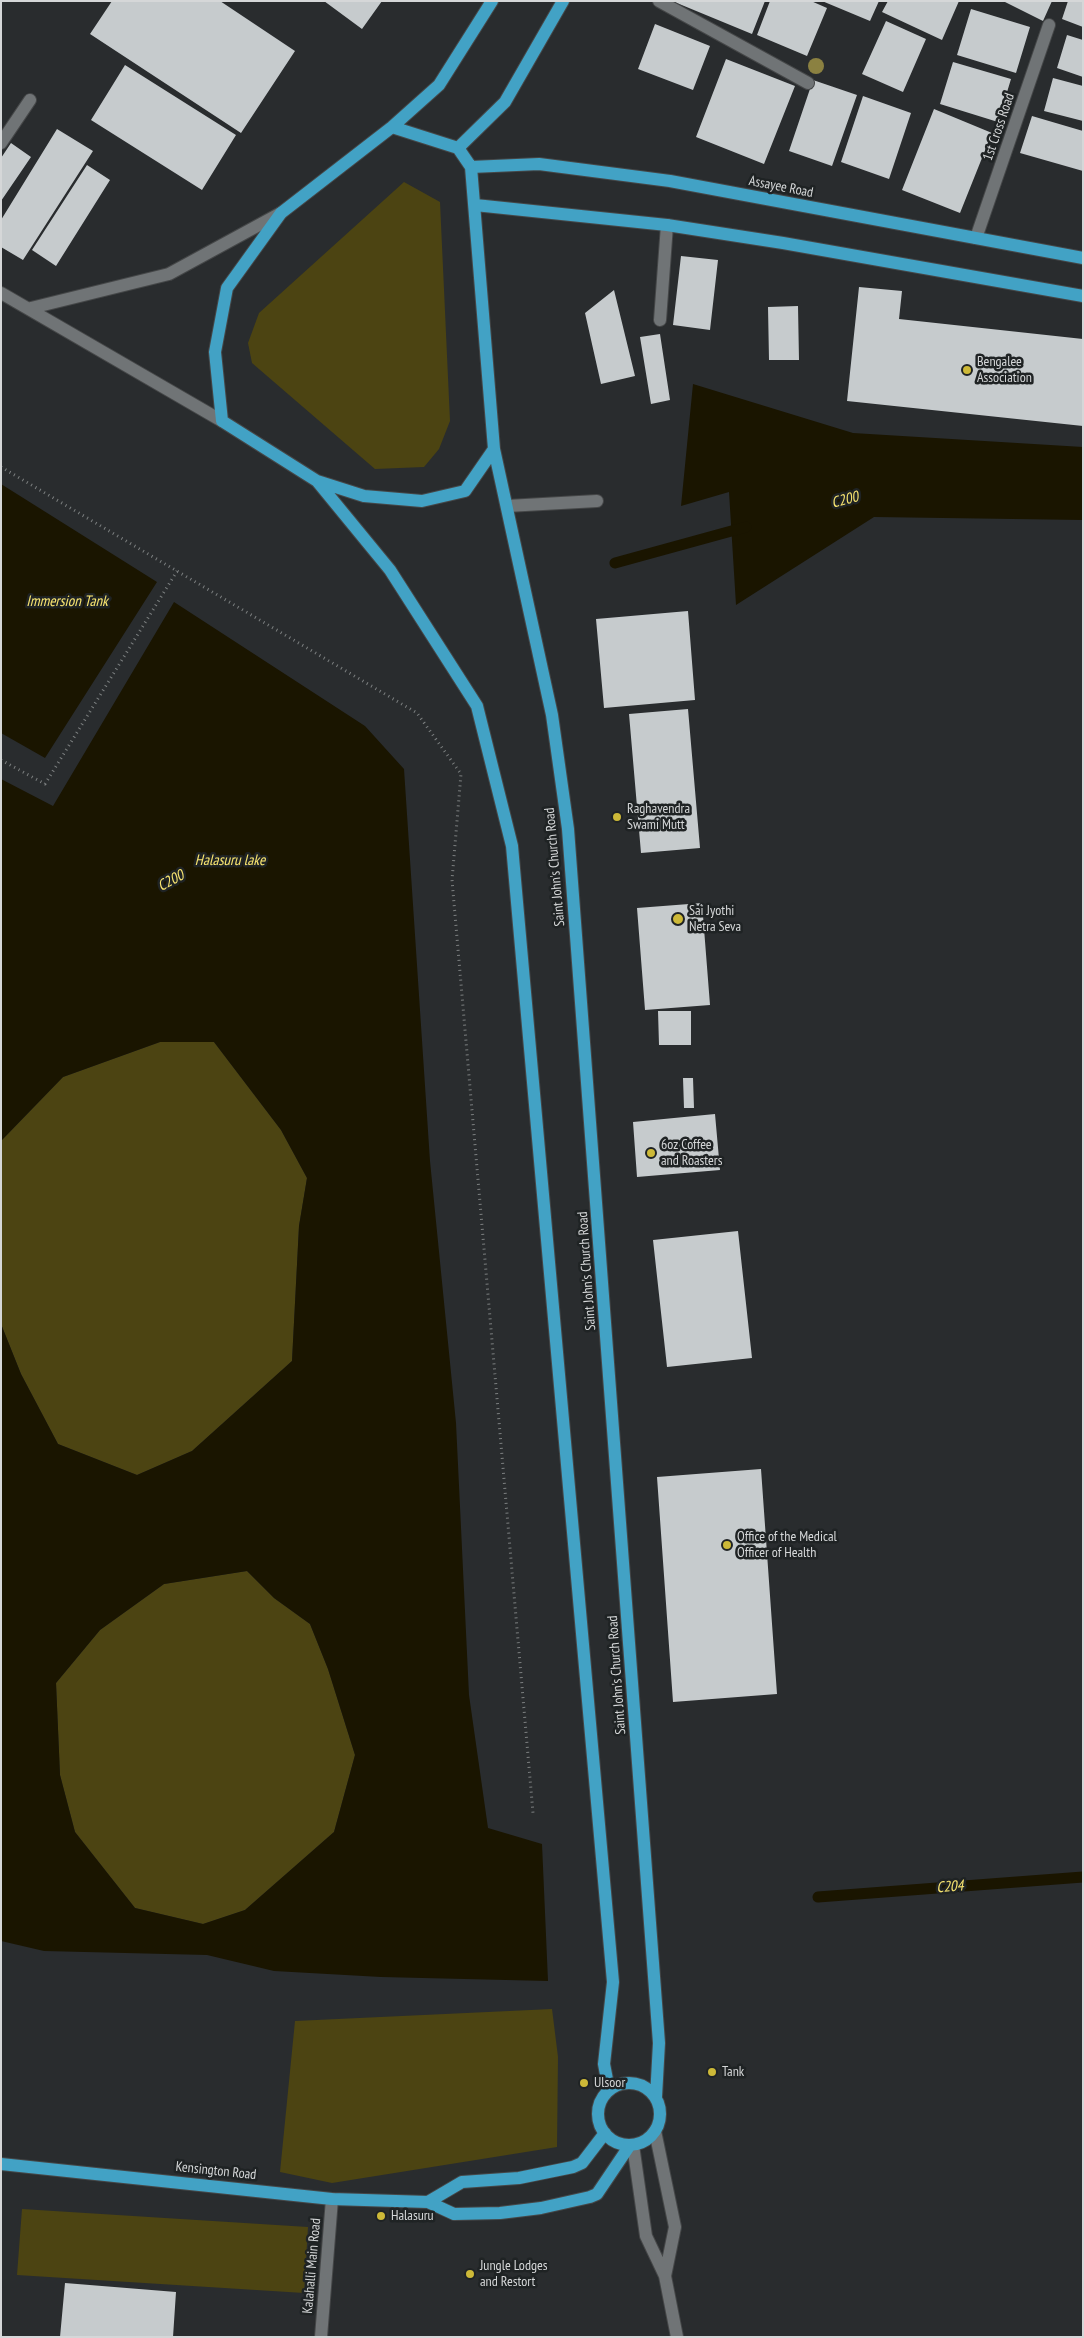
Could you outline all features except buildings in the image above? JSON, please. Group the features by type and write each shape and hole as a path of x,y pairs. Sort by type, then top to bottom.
{"main road":[{"path":"492,1 439,85 392,127 281,213 227,288 215,352 222,421 317,481 364,496 422,501 465,491 494,449"},
{"path":"458,148 504,102 563,1"},
{"path":"392,127 458,148 471,167"},
{"name":"Assayee Road","path":"471,167 539,164 670,181 1083,258"},
{"name":"Saint John's Church Road","path":"471,167 494,449 552,715 568,829 659,2043 656,2097"},
{"path":"475,205 667,225 793,244 1083,296"},
{"path":"317,481 390,570 477,706 512,846 613,1982 604,2064 609,2090"},
{"path":"625,2083 634,2083 650,2090 656,2097 661,2114 655,2131 642,2142 632,2145 620,2144 605,2133 598,2116 599,2106 609,2090 625,2083"},
{"path":"428,2202 462,2182 519,2178 573,2167 582,2163 605,2133"},
{"name":"Kensington Road","path":"1,2164 332,2199 428,2202 454,2214 500,2213 541,2208 597,2194 632,2145"}],"street":[{"path":"659,1 808,83"},
{"name":"1st Cross Road","path":"976,238 1049,25"},
{"path":"1,143 30,100"},
{"path":"31,308 169,274 281,213"},
{"path":"660,320 667,225"},
{"path":"1,293 31,308 222,421"},
{"path":"507,506 597,501"},
{"path":"655,2131 675,2227 665,2276"},
{"path":"632,2145 646,2236 665,2276 677,2337"},
{"name":"Kalahalli Main Road","path":"321,2337 332,2199"}],"path":[{"path":"1,467 417,713 461,774 452,880 533,1813"},
{"path":"1,760 44,784 177,571"}],"shaded area":[{"path":"404,182 440,202 450,421 439,449 424,467 375,469 252,363 248,343 259,313"},
{"path":"160,1042 214,1042 281,1130 307,1178 299,1226 292,1361 192,1451 137,1475 58,1444 21,1374 1,1324 1,1141 63,1077"},
{"path":"247,1571 274,1598 310,1624 328,1669 355,1755 334,1832 245,1910 203,1924 135,1908 75,1832 60,1775 56,1683 100,1630 164,1584"},
{"path":"552,2009 558,2057 557,2147 332,2183 280,2172 295,2021"},
{"path":"22,2209 308,2227 304,2293 17,2275"}],"water":[{"path":"693,384 853,433 1083,447 1083,520 874,517 736,605 729,492 681,506"},
{"name":"Immersion Tank","path":"1,484 157,582 45,758 1,733"},
{"name":"Halasuru lake","path":"174,602 365,726 404,769 430,1161 456,1423 469,1695 488,1828 542,1844 548,1981 381,1977 274,1971 207,1955 44,1951 1,1941 1,1324 21,1374 58,1444 137,1475 192,1451 292,1361 299,1226 307,1178 281,1130 214,1042 160,1042 63,1077 1,1141 1,779 53,806","holes":["247,1571 274,1598 310,1624 328,1669 355,1755 334,1832 245,1910 203,1924 135,1908 75,1832 60,1775 56,1683 100,1630 164,1584"]}],"waterway":[{"name":"C200","path":"615,563 746,527"},
{"name":"C204","path":"818,1897 1083,1877"}],"place":[{"name":"Bengalee Association","path":"967,370"},
{"name":"Raghavendra Swami Mutt","path":"617,817"},
{"name":"Sai Jyothi Netra Seva","path":"678,919"},
{"name":"6oz Coffee and Roasters","path":"651,1153"},
{"name":"Office of the Medical Officer of Health","path":"727,1545"},
{"name":"Tank","path":"712,2072"},
{"name":"Ulsoor","path":"584,2083"},
{"name":"Halasuru","path":"381,2216"},
{"name":"Jungle Lodges and Restort","path":"470,2274"}]}
